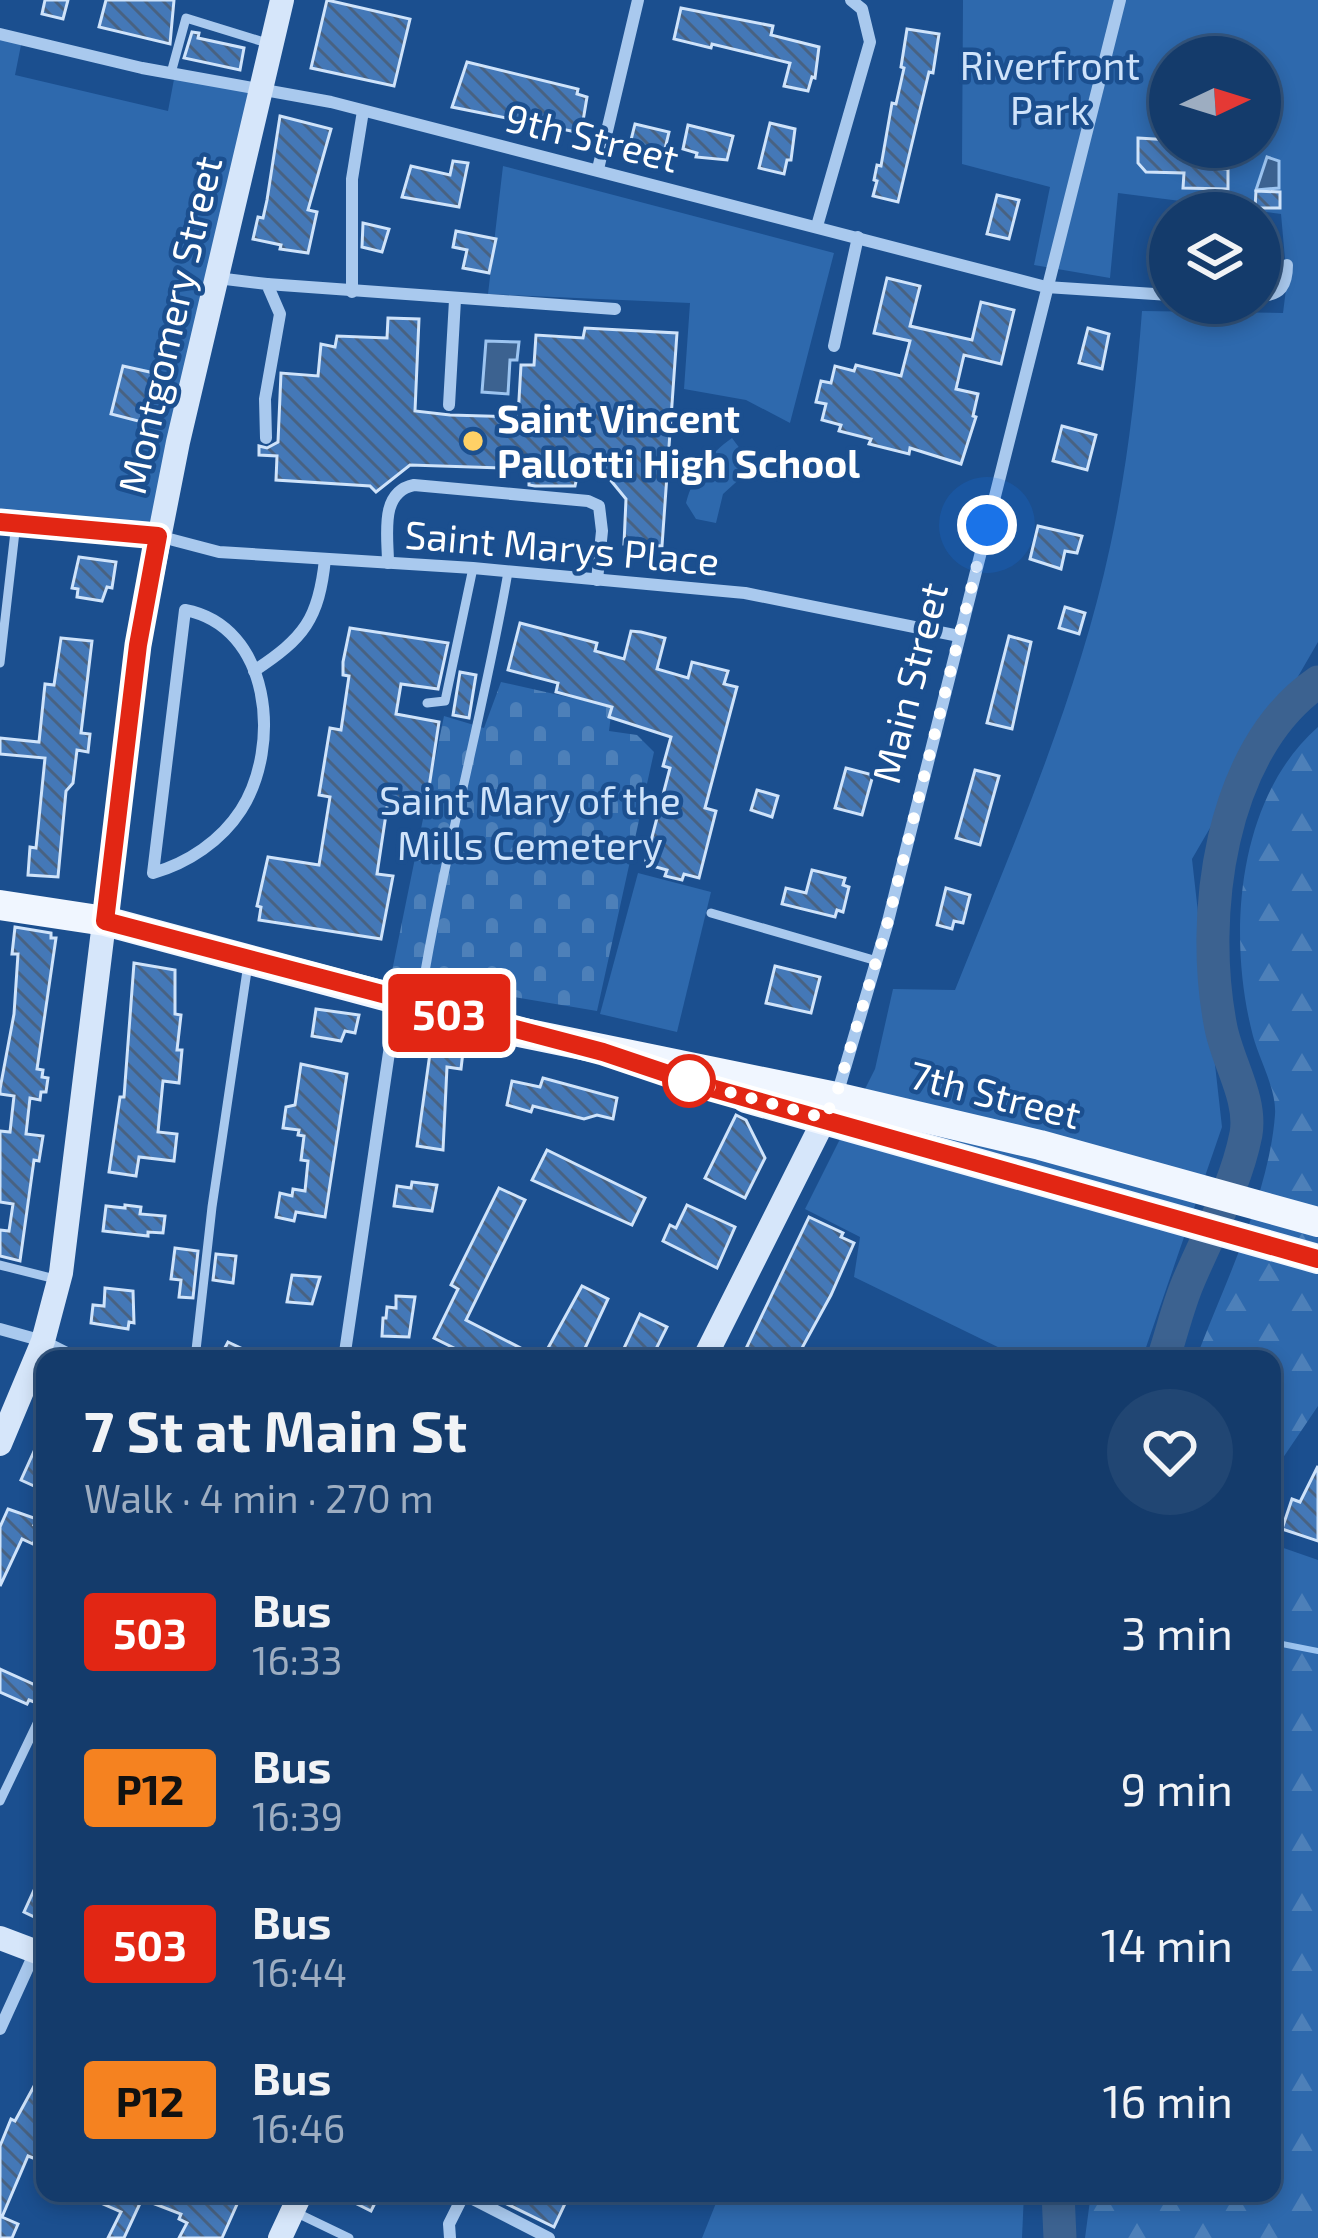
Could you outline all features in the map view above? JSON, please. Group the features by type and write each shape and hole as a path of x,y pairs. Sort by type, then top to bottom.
{"main road":[{"name":"7th Street","path":"0,905 105,921 603,1052 704,1086 1100,1162 1316,1221"},
{"name":"7th Street","path":"830,1107 1091,1196 1310,1256"}],"street":[{"name":"Montgomery Street","path":"40,1350 59,1280 138,645 158,536 282,0"},
{"path":"598,170 638,0"},
{"path":"817,226 870,42 862,9 851,0"},
{"name":"Main Street","path":"708,1350 830,1107 877,961 1120,0"},
{"name":"9th Street","path":"0,34 363,110 1046,287 1149,294"},
{"path":"352,292 352,179 363,110"},
{"path":"834,346 858,237"},
{"path":"1281,289 1287,281 1287,266"},
{"path":"217,278 455,300 615,308"},
{"path":"266,284 280,314 265,399 266,438"},
{"path":"449,405 455,300"},
{"path":"388,563 391,502 398,491 414,485 588,501 598,506 602,531 597,580"},
{"name":"Saint Marys Place","path":"0,522 158,536 219,551 746,593 959,636"},
{"path":"254,671 282,653 310,623 322,590 325,559"},
{"path":"185,610 230,631 254,671 262,698 261,752 255,782 241,810 198,854 153,873 185,610"},
{"path":"346,1350 409,1002"},
{"path":"0,1329 60,1350"},
{"name":"Montgomery Street","path":"0,1444 36,1359"},
{"path":"0,1938 36,1952"},
{"path":"0,2029 36,1962"},
{"path":"280,2238 297,2202"},
{"path":"450,2238 449,2224 459,2202"},
{"path":"490,2202 549,2238"}],"lane":[{"path":"171,73 186,18 272,46"},
{"path":"0,663 16,523"},
{"path":"427,704 445,701 472,568"},
{"path":"409,1002 488,689 508,572"},
{"path":"711,913 877,961"},
{"path":"196,1350 249,959"},
{"path":"0,1265 59,1280"},
{"path":"0,1801 36,1726"},
{"path":"297,2202 349,2238"}],"green space":[{"name":"Riverfront Park","path":"963,0 1318,0 1318,642 1192,859 1222,1127 1145,1350 1004,1350 854,1277 860,1237 805,1209 875,1069 893,989 955,990 1042,772 1080,660 1110,547 1130,429 1142,311 1149,311 1149,324 1281,324 1287,281 1281,192 1149,192 1149,197 1118,193 1110,278 1034,265 1050,187 962,164"},
{"path":"0,34 22,40 15,75 168,111 175,74 262,89 158,536 0,522"},
{"path":"503,166 834,253 790,423 746,400 684,389 690,303 488,294"},
{"path":"732,438 741,450 745,474 723,494 716,523 696,519 686,503 693,484 710,458"},
{"name":"Saint Mary of the Mills Cemetery","path":"501,682 612,707 609,731 637,735 654,752 597,1011 391,976 444,716 484,728"},
{"path":"1318,727 1318,1406 1281,1461 1281,1350 1200,1350 1255,1208 1271,1145 1273,1095 1245,997 1241,914 1255,830 1291,757"},
{"path":"638,873 711,892 677,1032 600,1014"},
{"path":"1281,1547 1318,1560 1318,2238 1085,2238 1090,2202 1281,2202"},
{"path":"716,2202 1024,2202 1022,2238 702,2238"}],"shaded area":[{"path":"1263,168 1279,168 1279,188 1256,190"},
{"path":"486,341 519,342 517,360 510,360 508,394 482,392"}],"building":[{"path":"45,0 68,0 63,19 42,14"},
{"path":"106,0 174,0 170,44 99,27"},
{"path":"327,0 410,19 394,86 311,68"},
{"path":"681,8 773,26 771,35 819,47 815,78 808,91 784,86 790,63 674,39"},
{"path":"907,29 939,34 898,202 873,196 904,68"},
{"path":"192,32 199,33 198,38 244,48 240,70 184,58"},
{"path":"467,62 578,89 577,94 587,97 581,133 452,107"},
{"path":"280,116 331,129 308,210 317,212 308,253 253,239 267,200"},
{"path":"770,123 795,129 784,174 759,168"},
{"path":"635,124 669,132 664,153 630,144"},
{"path":"688,125 733,136 727,160 696,157 697,153 683,149"},
{"path":"1138,138 1149,139 1149,168 1228,169 1228,189 1183,188 1184,173 1146,172 1138,163"},
{"path":"453,161 468,163 459,207 402,197 411,166 450,175"},
{"path":"997,195 1019,200 1009,239 987,234"},
{"path":"363,223 389,229 382,252 362,247"},
{"path":"456,231 496,239 489,273 463,268 467,250 453,247"},
{"path":"887,278 920,286 910,326 972,340 981,302 1014,310 1001,364 964,355 956,389 978,394 961,464 910,448 909,454 869,444 871,439 839,431 841,425 822,420 826,404 816,402 821,381 831,383 835,366 854,371 856,365 901,376 910,341 874,333"},
{"name":"Saint Vincent Pallotti High School","path":"388,318 419,319 415,411 450,415 518,417 521,365 534,365 536,335 583,338 585,328 677,333 662,546 624,544 626,499 608,477 578,473 575,486 535,486 529,485 529,469 410,465 376,492 370,486 276,480 277,456 259,455 259,446 267,448 278,442 281,373 318,376 321,344 335,347 337,336 387,338"},
{"path":"1088,328 1109,334 1102,369 1079,363"},
{"path":"123,366 154,373 142,422 111,414"},
{"path":"1062,426 1096,435 1087,470 1053,461"},
{"path":"1038,526 1082,536 1077,553 1065,551 1061,569 1030,559"},
{"path":"79,557 116,562 112,588 107,587 102,601 77,597 78,589 72,588"},
{"path":"1065,607 1085,613 1079,634 1059,628"},
{"path":"520,623 597,643 595,651 624,659 631,631 641,632 665,638 657,669 688,678 692,662 728,671 724,684 737,687 705,808 716,811 699,878 665,876 667,870 645,864 670,768 663,766 671,737 609,717 612,707 556,692 558,683 508,670"},
{"path":"350,628 448,643 438,689 401,684 396,714 439,722 426,807 388,801 377,874 393,876 381,939 259,920 261,907 257,906 268,857 319,865 330,797 319,795 330,728 341,730 349,676 343,675 343,662"},
{"path":"1009,636 1031,642 1012,729 987,723"},
{"path":"61,638 92,641 81,733 90,734 88,752 77,750 73,783 66,791 58,877 28,875 30,847 36,848 45,758 0,754 0,738 39,742 45,684 54,685"},
{"path":"460,672 476,675 469,718 453,715"},
{"path":"846,768 873,775 862,815 835,808"},
{"path":"975,770 999,776 980,845 956,838"},
{"path":"757,790 778,796 772,817 751,810"},
{"path":"812,870 845,878 843,885 849,887 843,912 837,910 835,917 782,904 786,888 806,893"},
{"path":"946,888 970,895 963,923 954,921 952,929 937,925"},
{"path":"15,927 56,938 37,1069 48,1078 46,1092 41,1092 40,1100 30,1098 26,1134 43,1136 39,1161 34,1160 20,1261 0,1256 0,1230 9,1231 13,1204 0,1202 0,1131 10,1132 14,1096 0,1094 0,1089 14,1014"},
{"path":"134,963 175,970 175,1014 181,1015 177,1050 182,1050 179,1083 163,1081 158,1132 177,1134 174,1161 139,1157 136,1176 109,1172 120,1097 124,1097"},
{"path":"775,966 820,977 811,1013 766,1003"},
{"path":"316,1009 359,1015 355,1033 345,1031 341,1041 312,1036"},
{"path":"432,1039 464,1043 461,1069 447,1067 443,1150 417,1146"},
{"path":"301,1064 347,1074 325,1217 296,1212 294,1221 276,1217 280,1193 292,1196 293,1189 305,1191 304,1136 298,1135 299,1130 283,1128 286,1107 295,1105"},
{"path":"543,1078 617,1098 613,1119 597,1115 584,1119 533,1106 531,1112 507,1105 512,1081 540,1087"},
{"path":"736,1115 746,1120 765,1158 745,1198 705,1178"},
{"path":"547,1150 645,1198 632,1225 532,1180"},
{"path":"412,1182 437,1185 432,1211 394,1206 397,1186 411,1188"},
{"path":"499,1188 525,1200 466,1320 524,1350 458,1350 434,1338 458,1289 451,1285"},
{"path":"687,1205 735,1227 717,1268 663,1241 670,1225 676,1228"},
{"path":"106,1206 141,1207 140,1214 165,1216 163,1233 103,1231"},
{"path":"809,1217 854,1243 801,1350 745,1350"},
{"path":"175,1248 198,1251 193,1298 179,1297 181,1280 171,1279"},
{"path":"216,1254 236,1256 233,1283 213,1280"},
{"path":"292,1275 320,1277 312,1304 287,1302"},
{"path":"582,1286 608,1299 584,1350 547,1350"},
{"path":"105,1288 133,1291 134,1323 129,1322 128,1329 91,1323 93,1305 104,1306"},
{"path":"396,1296 415,1297 409,1337 382,1336 383,1318 387,1307 396,1308"},
{"path":"640,1314 667,1327 656,1350 623,1350"},
{"path":"36,1447 36,1487 21,1480"},
{"path":"1318,1466 1318,1541 1282,1529 1292,1499 1300,1502"},
{"path":"8,1509 36,1519 33,1544 22,1539 0,1586 0,1527"},
{"path":"0,1669 36,1685 36,1703 29,1700 27,1704 0,1692"},
{"path":"36,1886 36,1918 24,1912"},
{"path":"36,2082 36,2159 28,2156 2,2217 18,2224 12,2238 0,2238 0,2146 11,2119 15,2121"},
{"path":"98,2202 141,2202 124,2238 108,2238 121,2212"},
{"path":"150,2202 238,2202 222,2238 179,2238 187,2223 179,2219 181,2214"},
{"path":"353,2202 376,2202 371,2211"},
{"path":"508,2202 566,2202 554,2227"}],"waterway":[{"path":"1166,1350 1185,1290 1236,1172 1246,1134 1246,1108 1224,1041 1215,984 1216,888 1224,839 1258,749 1285,712 1318,682"},
{"path":"1281,1644 1318,1651"},
{"path":"1058,2202 1060,2238"}],"bus line":[{"name":"503","path":"0,522 158,536 138,645 105,921 603,1052 704,1086 1318,1259"}],"place":[{"name":"Saint Vincent Pallotti High School","path":"473,441"}],"route":[{"path":"689,1081 824,1118 836,1096 887,925 987,525"}]}
